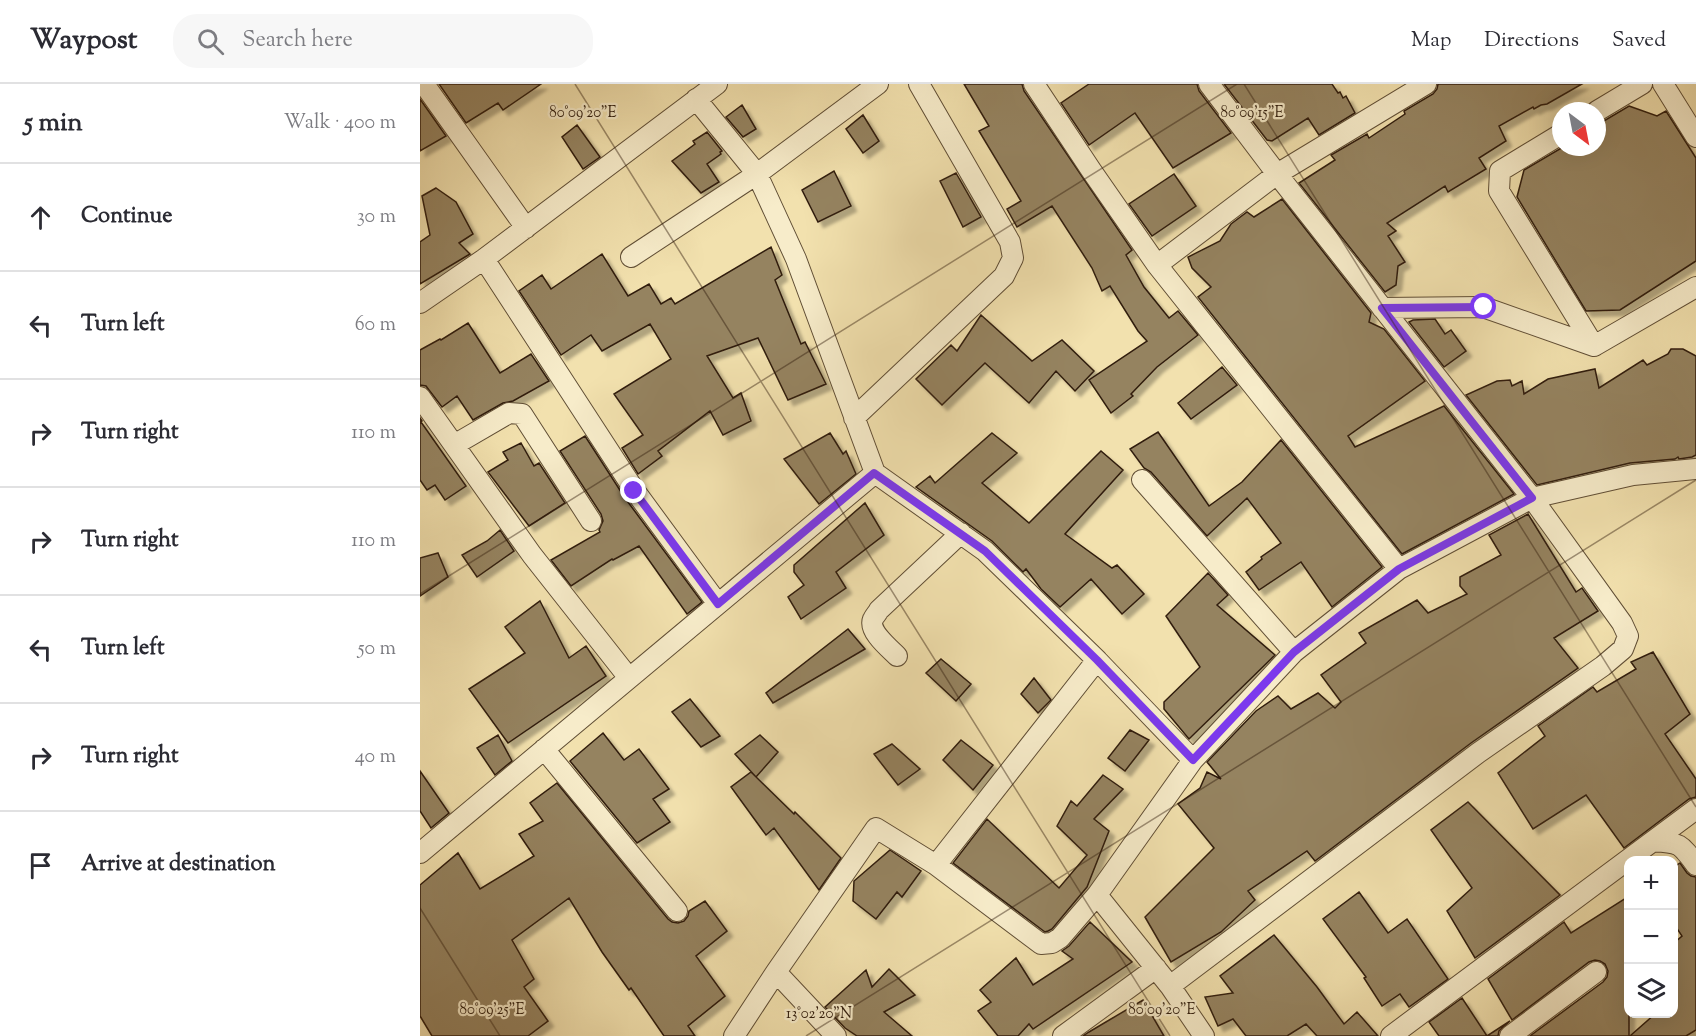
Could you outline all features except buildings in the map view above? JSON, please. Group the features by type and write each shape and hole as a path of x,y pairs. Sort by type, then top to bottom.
{"street":[{"path":"424,84 526,228"},
{"path":"422,295 484,259 717,84"},
{"path":"631,257 757,174 878,84"},
{"path":"854,418 1004,276 1013,258 1010,242 919,84"},
{"path":"1034,84 1157,265 1399,569"},
{"path":"1170,986 1478,753 1603,666 1623,649 1628,636 1622,623 1532,498 1209,84"},
{"path":"1157,265 1277,174 1426,84"},
{"path":"1606,106 1642,84"},
{"path":"1663,84 1696,137"},
{"path":"696,99 757,174 796,259 874,473 985,551 1097,660 1193,760"},
{"path":"1552,139 1500,171 1499,191 1594,346"},
{"path":"484,259 634,491 718,604"},
{"path":"1382,308 1484,307 1594,346 1696,287"},
{"path":"420,397 532,555 629,678"},
{"path":"454,445 509,413 522,414 591,521"},
{"path":"734,1036 876,828 936,865 1041,944 1052,943 1060,938 1097,895 1193,760 1294,652 1399,569 1532,498 1633,475 1696,469"},
{"path":"420,853 874,473"},
{"path":"1142,480 1294,652"},
{"path":"897,656 878,636 872,626 873,619 879,610 961,533"},
{"path":"936,865 1097,660"},
{"path":"544,749 677,912"},
{"path":"1391,1036 1696,809"},
{"path":"1654,841 1677,843 1686,850 1696,865"},
{"path":"1097,895 1170,986 1204,1036"},
{"path":"1063,1036 1156,968"},
{"path":"776,972 836,1036"},
{"path":"1510,1036 1596,972"}],"route":[{"path":"634,491 718,604 874,473 985,551 1097,660 1193,760 1294,652 1399,569 1532,498 1382,308 1484,307"}]}
